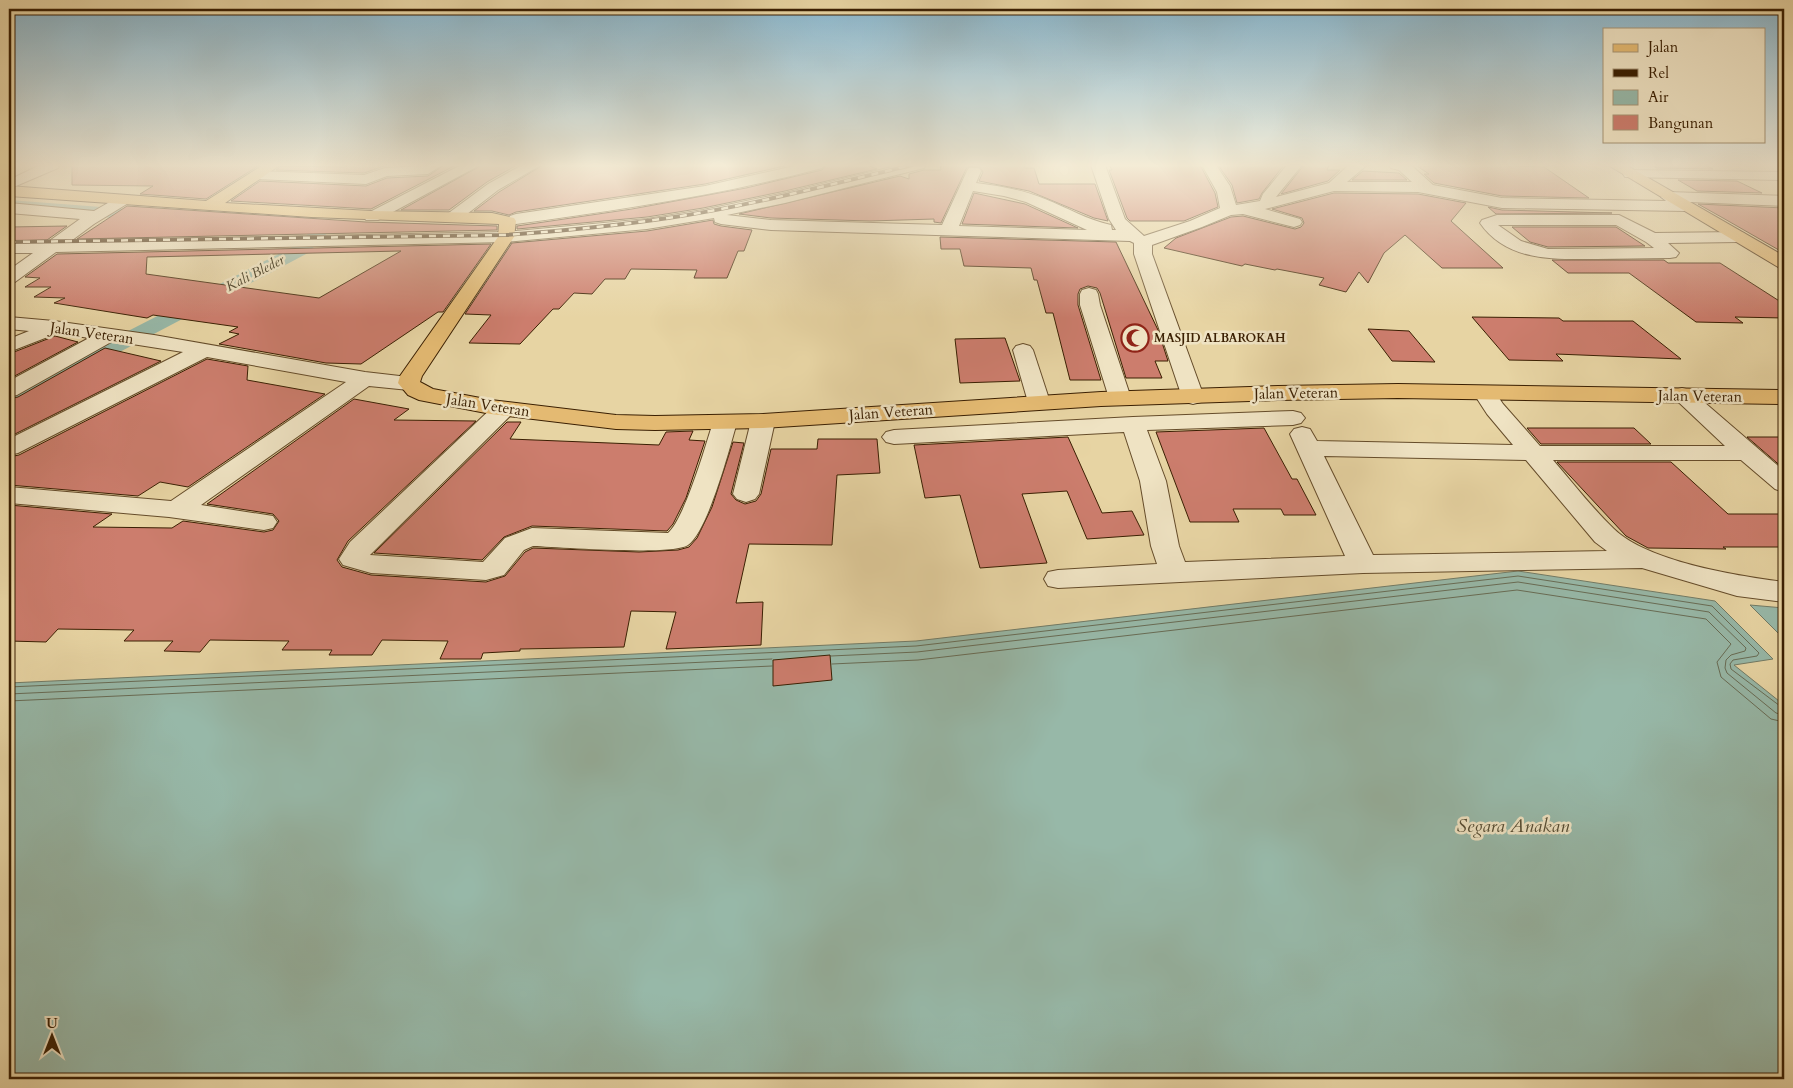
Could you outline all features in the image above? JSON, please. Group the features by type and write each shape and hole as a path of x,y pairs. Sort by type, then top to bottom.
{"main road":[{"path":"354,216 492,218 506,229 465,301 411,376 409,382"},
{"path":"1702,216 1784,263"},
{"name":"Jalan Veteran","path":"409,382 416,390 427,395 504,409 616,422 764,421 1039,402 1278,393 1398,391 1485,394 1784,397"}],"street":[{"path":"9,278 98,216"},
{"path":"506,229 569,216"},
{"path":"9,248 329,242 506,229 647,224 698,216"},
{"path":"706,216 770,225 1135,236 1196,224 1220,216"},
{"path":"948,231 954,216"},
{"path":"1071,216 1089,224 1135,236"},
{"path":"1116,216 1135,236 1143,254 1193,397"},
{"path":"1264,216 1294,222"},
{"path":"1652,238 1670,253 1548,254 1515,246 1488,223 1497,220 1615,220 1624,222 1652,238 1738,237"},
{"path":"1089,294 1090,305 1120,398"},
{"name":"Jalan Veteran","path":"9,324 54,327 154,341 365,379 409,382"},
{"path":"9,346 54,327"},
{"path":"9,390 111,336"},
{"path":"9,448 204,350"},
{"path":"1023,350 1039,402"},
{"path":"176,510 365,379"},
{"path":"1278,393 1310,448 1362,564"},
{"path":"1485,394 1495,410 1535,453 1605,536 1619,546 1644,559 1737,586 1784,592"},
{"path":"1682,395 1784,484"},
{"path":"504,409 360,548 353,559 372,564 486,571 498,565 515,542 532,537 661,542 676,540 683,534 703,488 725,422"},
{"path":"894,437 1133,424 1293,418"},
{"path":"746,494 764,421"},
{"path":"1133,424 1152,481 1164,546 1174,572"},
{"path":"1310,448 1535,453 1748,453"},
{"path":"9,495 72,503 227,515 264,522"},
{"path":"1058,579 1362,564 1644,559"}],"water":[{"name":"Segara Anakan","path":"1518,571 1715,601 1773,659 1734,665 1784,705 1784,1079 9,1079 9,683 916,641"},
{"path":"1750,605 1784,608 1784,639"}],"building":[{"path":"112,216 273,216 366,222 497,226 497,230 77,239"},
{"path":"586,216 655,216 517,229 517,226"},
{"path":"753,216 944,216 941,223 934,222 934,219 870,221"},
{"path":"965,216 1051,216 1078,228 962,224"},
{"path":"1089,216 1106,216 1108,221"},
{"path":"1126,216 1197,216 1184,221 1130,221"},
{"path":"1243,216 1295,229 1301,227 1304,223 1302,218 1295,216 1455,216 1451,221 1503,268 1442,268 1405,235 1384,253 1368,283 1359,272 1346,292 1319,285 1324,278 1245,264 1242,266 1164,248 1176,238 1231,217"},
{"path":"1719,216 1784,216 1784,253"},
{"path":"713,220 714,224 721,226 752,230 744,251 738,251 727,278 694,278 697,270 631,269 625,279 605,279 592,294 574,293 559,309 553,309 520,344 469,343 491,315 465,314 512,243 647,231"},
{"path":"67,226 47,240 9,241 9,227"},
{"path":"1512,227 1616,227 1645,246 1548,247 1530,242"},
{"path":"940,237 1116,242 1158,330 1168,361 1155,361 1162,378 1126,378 1100,293 1097,288 1088,286 1080,289 1078,305 1101,380 1070,380 1053,313 1046,313 1037,280 1034,280 1031,268 964,266 960,249 941,249"},
{"path":"491,244 443,312 438,312 361,364 326,363 219,344 239,334 229,332 238,327 153,315 147,318 54,303 65,298 34,297 51,287 25,287 40,278 25,277 57,254","holes":["401,251 319,298 146,274 147,257"]},
{"path":"1552,260 1664,260 1668,263 1720,263 1784,304 1784,318 1735,317 1743,323 1696,322 1629,273 1568,273"},
{"path":"1472,317 1559,318 1563,321 1633,321 1681,359 1556,354 1563,361 1509,360"},
{"path":"1368,329 1409,331 1435,362 1392,361"},
{"path":"55,336 78,342 9,379 9,354"},
{"path":"1005,338 1020,381 960,383 955,339"},
{"path":"105,348 161,361 9,437 9,399 18,397"},
{"path":"207,359 248,366 247,380 325,394 188,487 160,482 138,496 9,485 9,457 19,455"},
{"path":"354,399 409,409 394,420 476,421 348,541 337,560 342,567 371,575 486,582 505,576 525,552 533,548 639,552 678,550 689,547 697,538 712,507 733,442 744,443 731,494 736,500 745,504 756,501 761,494 771,449 817,449 818,439 877,439 880,473 837,475 832,545 749,544 736,603 763,602 761,645 666,649 676,612 631,611 624,647 520,649 520,651 483,653 481,659 440,659 448,641 382,640 372,655 329,655 332,650 282,650 289,641 210,640 200,652 164,651 173,641 124,641 134,630 58,629 46,642 9,641 9,505 112,514 93,527 172,528 183,521 264,532 273,530 279,521 273,514 207,504"},
{"path":"507,422 521,422 510,439 659,445 666,432 693,431 689,440 705,441 686,498 673,524 667,531 532,526 504,537 482,560 374,553"},
{"path":"1264,428 1292,479 1297,479 1316,515 1284,515 1281,509 1233,509 1239,522 1190,522 1156,432"},
{"path":"1527,428 1634,428 1651,444 1541,444"},
{"path":"1068,437 1102,513 1132,511 1144,535 1087,539 1067,491 1022,494 1047,563 980,568 960,495 925,498 914,445"},
{"path":"1747,437 1784,437 1784,469"},
{"path":"1557,462 1671,462 1728,514 1784,514 1784,547 1723,547 1726,549 1648,548 1626,536"},
{"path":"830,655 832,680 773,686 773,660"}],"waterway":[{"name":"Kali Bleder","path":"9,401 302,249 324,228 294,226"}],"railway":[{"path":"9,242 506,235 682,216"}],"place":[{"name":"MASJID ALBAROKAH","path":"1135,338"}]}
